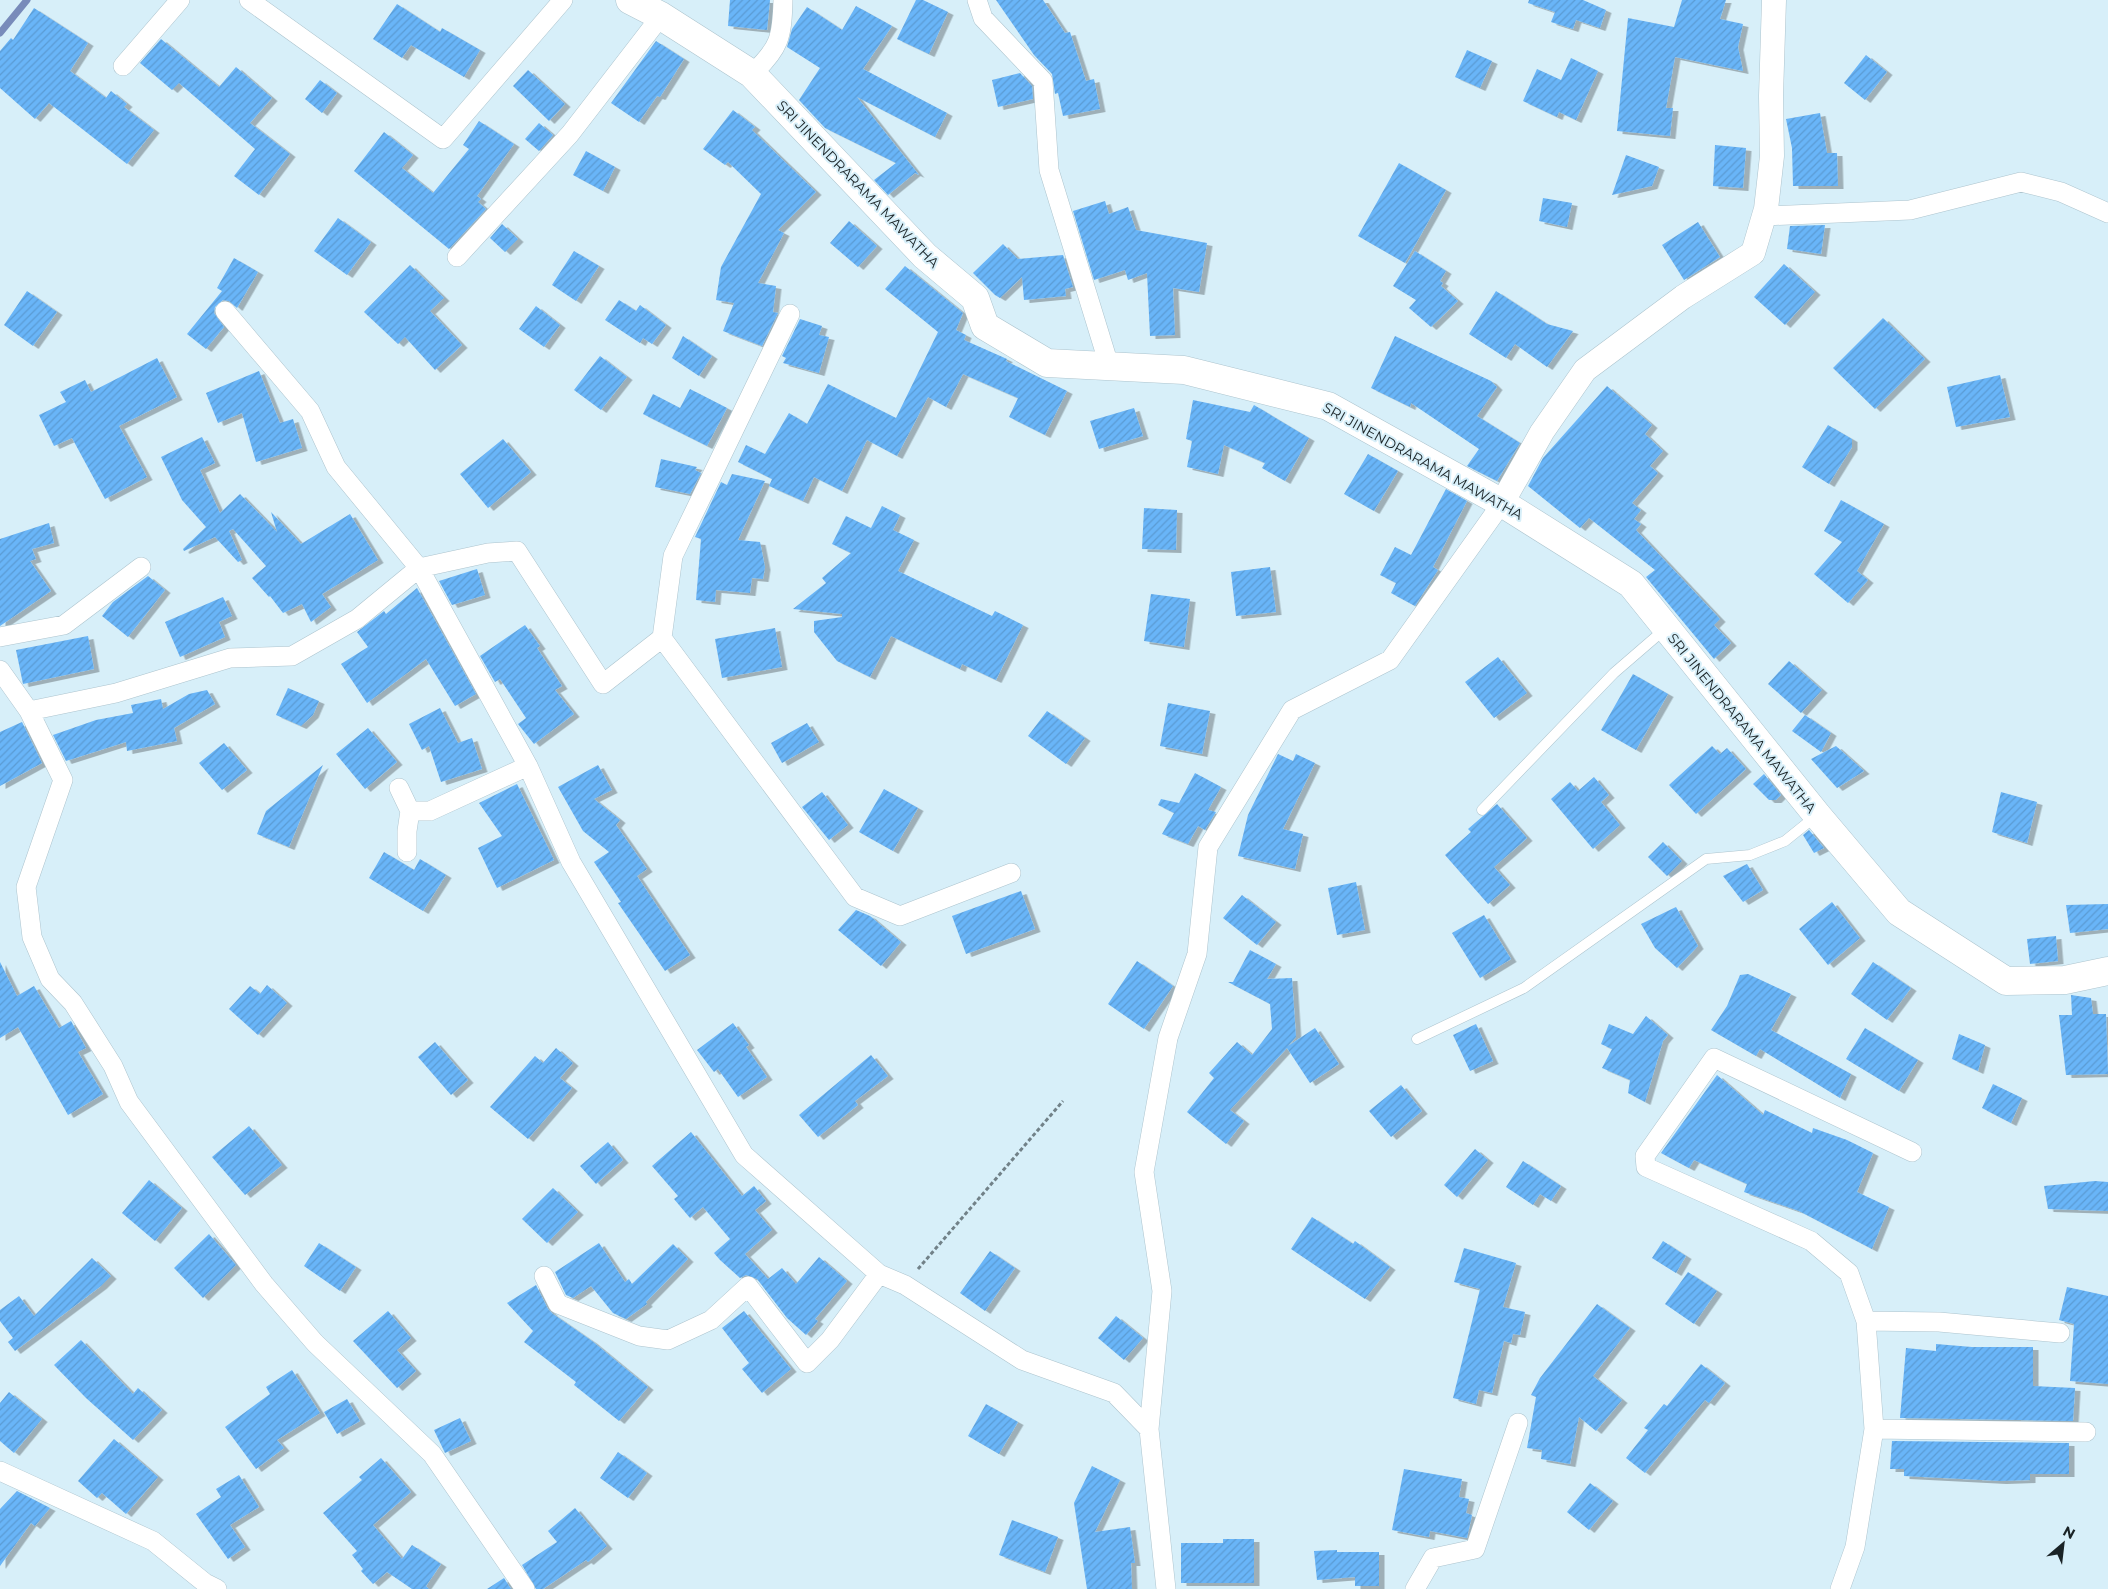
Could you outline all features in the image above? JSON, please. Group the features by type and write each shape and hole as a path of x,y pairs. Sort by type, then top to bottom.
{"main road":[{"name":"SRI JINENDRARAMA MAWATHA","path":"630,0 661,16 752,74 925,256 975,298 985,326 1047,363 1184,370 1328,406 1502,502 1630,584 1899,912 2006,981 2065,980 2108,971"}],"street":[{"path":"123,66 180,0"},
{"path":"249,0 443,139 563,0"},
{"path":"752,74 768,58 782,31 782,0"},
{"path":"977,0 983,18 1043,81 1049,170 1109,365"},
{"path":"1166,1589 1149,1429 1162,1291 1144,1172 1168,1038 1197,954 1208,847 1292,710 1390,660 1502,502 1542,432 1585,370 1683,297 1753,253 1764,216 1772,156 1771,96 1774,0"},
{"path":"458,256 570,134 661,16"},
{"path":"1764,216 1910,210 2021,182 2062,192 2108,213"},
{"path":"225,311 310,411 336,467 419,568 528,766 571,862 744,1155 879,1274 904,1285 1022,1360 1114,1393 1149,1429"},
{"path":"30,711 116,694 230,658 292,656 357,619 419,568 488,553 517,551 603,684 662,638 674,556 790,314"},
{"path":"0,637 64,625 141,567"},
{"path":"662,638 856,897 900,916 1011,873"},
{"path":"0,670 30,711 63,780 26,888 32,937 50,979 73,1003 112,1066 129,1102 264,1284 315,1344 432,1454 526,1589"},
{"path":"410,811 430,811 528,766"},
{"path":"400,788 410,811 407,830 407,852"},
{"path":"1840,1589 1855,1547 1874,1429 1866,1321 1849,1273 1811,1241 1646,1167 1645,1156 1714,1058 1912,1152"},
{"path":"544,1276 558,1304 639,1336 668,1340 711,1320 748,1286 807,1363 830,1340 879,1274"},
{"path":"1866,1321 1939,1322 2060,1333"},
{"path":"1414,1589 1433,1558 1475,1548 1518,1423"},
{"path":"1874,1429 2086,1432"},
{"path":"0,1471 153,1541 208,1587"}],"lane":[{"path":"1482,810 1614,672 1666,628"},
{"path":"1417,1039 1524,988 1706,859 1750,855 1785,841 1818,815"}],"path":[{"path":"904,1285 1063,1101"}],"building":[{"path":"730,0 770,0 767,30 728,26"},
{"path":"916,0 923,0 948,12 929,54 897,39"},
{"path":"996,0 1043,0 1065,33 1070,32 1086,81 1094,79 1100,109 1063,116 1058,93 1055,94 1052,74 1034,55"},
{"path":"1529,0 1583,0 1606,10 1600,28 1576,20 1573,29 1551,22 1555,12 1528,3"},
{"path":"1682,0 1726,0 1720,19 1743,24 1738,47 1743,71 1675,57 1666,108 1673,108 1670,136 1617,131 1628,18 1674,27"},
{"path":"397,4 440,32 442,28 480,50 464,77 411,45 402,58 373,39"},
{"path":"856,6 892,26 863,69 947,113 935,137 857,97 919,175 915,173 888,195 874,180 896,163 825,128 799,100 820,68 787,47 792,29 807,7 842,30"},
{"path":"34,8 88,43 70,71 106,98 111,91 127,104 124,107 154,130 127,164 49,103 35,119 0,88 0,51 11,38 13,40"},
{"path":"161,39 219,87 236,67 272,98 250,123 290,154 259,195 234,176 255,149 179,83 172,90 140,63"},
{"path":"656,41 684,59 660,97 657,96 639,122 611,103"},
{"path":"1467,50 1492,61 1480,88 1455,77"},
{"path":"1866,55 1887,72 1865,100 1844,83"},
{"path":"1571,58 1598,71 1576,120 1559,112 1557,117 1523,101 1537,69 1561,80"},
{"path":"528,70 565,104 549,121 513,86"},
{"path":"1020,73 1032,86 1033,99 998,107 992,80"},
{"path":"320,80 337,93 322,113 305,99"},
{"path":"733,110 755,127 752,130 816,192 778,230 784,233 758,283 776,286 773,312 778,313 762,346 723,331 734,303 716,300 721,267 761,194 728,162 725,165 703,149"},
{"path":"1820,113 1827,153 1837,153 1838,186 1793,186 1792,148 1786,119"},
{"path":"479,121 514,144 477,196 481,199 478,202 486,209 449,249 354,171 384,132 413,155 402,168 433,193 469,149 463,145"},
{"path":"539,123 553,135 539,151 525,139"},
{"path":"1715,145 1746,148 1743,188 1713,186"},
{"path":"586,151 615,167 603,191 573,175"},
{"path":"1626,155 1659,167 1652,186 1612,195"},
{"path":"1399,163 1446,190 1405,263 1358,236"},
{"path":"1543,198 1572,203 1567,227 1539,221"},
{"path":"1105,201 1109,214 1128,207 1136,230 1207,243 1199,292 1173,288 1175,335 1150,336 1147,273 1128,280 1125,270 1094,280 1073,211"},
{"path":"338,218 371,242 347,275 314,251"},
{"path":"849,221 877,246 858,267 830,243"},
{"path":"1698,222 1720,257 1684,280 1662,245"},
{"path":"502,224 518,239 505,252 490,238"},
{"path":"1825,225 1821,254 1787,249 1790,226"},
{"path":"1003,244 1018,259 1063,255 1073,287 1065,289 1066,296 1024,300 1022,277 1000,298 995,295 973,273"},
{"path":"574,251 599,266 576,301 552,285"},
{"path":"1415,251 1446,271 1440,281 1443,283 1441,286 1458,301 1431,327 1409,308 1416,300 1393,286"},
{"path":"234,258 258,272 237,308 229,301 223,300 215,307 214,313 224,327 206,349 187,334 222,291 217,288"},
{"path":"1784,264 1815,292 1785,325 1754,297"},
{"path":"410,265 444,298 430,311 462,345 435,370 405,337 398,344 364,312"},
{"path":"905,266 963,313 956,330 966,335 964,340 1007,359 1006,361 1067,391 1045,435 1009,417 1018,398 963,374 946,407 928,397 897,456 867,440 842,491 814,477 803,501 769,486 772,479 738,462 746,445 765,454 789,413 807,424 828,384 896,418 938,332 885,289"},
{"path":"27,291 57,312 33,346 4,325"},
{"path":"1496,291 1547,324 1573,331 1547,367 1515,344 1506,358 1469,334"},
{"path":"619,300 636,311 640,305 666,325 652,344 643,338 640,343 605,320"},
{"path":"536,306 560,325 544,347 519,329"},
{"path":"1883,318 1925,359 1875,409 1833,368"},
{"path":"800,319 822,326 819,335 829,337 819,373 783,363 786,358 782,356"},
{"path":"683,336 712,356 699,376 672,358"},
{"path":"1395,336 1491,381 1497,387 1477,416 1520,443 1497,481 1467,466 1479,449 1411,403 1410,407 1371,388"},
{"path":"600,356 627,377 601,410 574,390"},
{"path":"157,358 177,397 119,426 147,477 105,499 72,438 54,446 39,415 66,402 60,392 85,380 91,392"},
{"path":"259,371 280,423 293,419 302,448 256,462 242,413 218,423 206,393"},
{"path":"2000,375 2010,417 1956,427 1947,387"},
{"path":"1607,386 1652,425 1645,434 1663,451 1650,466 1658,473 1632,503 1641,510 1634,519 1641,524 1636,530 1720,619 1714,625 1731,643 1714,659 1646,577 1655,570 1589,518 1580,528 1528,486 1543,458"},
{"path":"690,389 727,408 707,446 643,414 653,394 680,408"},
{"path":"1193,400 1250,412 1254,405 1309,438 1285,481 1262,468 1265,463 1224,445 1218,474 1187,467 1192,441 1186,439"},
{"path":"1134,408 1143,436 1099,449 1090,421"},
{"path":"1828,425 1852,439 1852,447 1829,484 1802,467"},
{"path":"202,437 215,463 200,470 220,513 240,494 277,532 271,512 301,544 350,514 378,560 322,594 331,607 311,622 302,604 283,613 270,596 252,578 266,566 233,529 229,531 242,560 238,562 215,537 184,551 183,549 206,527 182,500 161,457"},
{"path":"503,439 531,472 488,508 460,474"},
{"path":"1368,454 1398,471 1374,511 1344,494"},
{"path":"661,459 697,467 695,470 701,473 690,494 655,487"},
{"path":"732,474 765,481 738,540 760,542 765,567 763,579 752,578 750,593 716,590 715,602 696,600 701,539 695,537 721,482 727,485"},
{"path":"1446,489 1467,501 1433,567 1438,570 1415,606 1391,593 1396,583 1380,575 1395,547 1411,555"},
{"path":"1841,500 1884,524 1857,571 1868,580 1848,603 1814,574 1842,542 1824,531"},
{"path":"882,506 900,515 893,530 914,540 898,571 992,616 995,611 1023,625 996,680 962,664 960,669 891,636 870,677 837,661 814,632 814,621 842,617 842,614 793,609 826,583 822,578 851,553 832,544 846,516 871,528"},
{"path":"1144,508 1177,510 1176,550 1142,549"},
{"path":"49,523 54,543 32,549 36,559 30,561 51,591 0,626 0,539"},
{"path":"1270,567 1276,612 1236,616 1231,572"},
{"path":"477,569 485,595 452,605 439,581"},
{"path":"148,576 165,590 128,637 102,616 113,602"},
{"path":"417,588 476,694 455,706 426,659 367,703 341,664 368,647 357,632 384,611 386,614"},
{"path":"1151,594 1190,599 1184,647 1144,641"},
{"path":"223,597 232,616 219,622 225,637 180,657 165,622"},
{"path":"525,625 540,646 537,648 562,686 555,690 574,714 534,744 518,724 526,718 500,679 495,682 480,656"},
{"path":"775,628 782,667 722,678 715,639"},
{"path":"88,636 94,669 23,684 16,650"},
{"path":"1498,657 1527,693 1494,718 1465,682"},
{"path":"1789,661 1822,690 1801,713 1768,684"},
{"path":"1633,674 1668,694 1636,750 1601,730"},
{"path":"288,688 319,701 313,715 301,726 276,715"},
{"path":"207,690 215,704 174,728 177,741 127,751 126,742 66,761 53,735 96,720 133,713 131,705 161,699 163,709 189,694"},
{"path":"1168,703 1210,711 1202,754 1160,746"},
{"path":"440,708 458,743 472,738 482,769 441,782 429,746 422,750 409,724"},
{"path":"1047,711 1085,738 1066,764 1028,736"},
{"path":"1805,715 1831,733 1821,752 1792,731"},
{"path":"22,722 42,763 0,786 0,732"},
{"path":"807,723 819,742 782,763 771,743"},
{"path":"368,728 397,762 365,789 336,754"},
{"path":"224,743 247,770 222,790 199,763"},
{"path":"1712,746 1720,754 1727,748 1746,769 1696,814 1669,785"},
{"path":"1836,746 1864,771 1837,788 1811,759"},
{"path":"1278,754 1293,761 1296,754 1315,763 1283,829 1303,834 1295,869 1238,856 1248,815"},
{"path":"323,765 289,847 257,834 266,811"},
{"path":"598,765 612,790 594,799 620,820 616,825 647,869 637,876 690,955 665,971 618,903 621,902 594,862 609,852 583,831 558,787"},
{"path":"1195,773 1221,787 1208,810 1216,812 1205,830 1198,826 1188,844 1162,834 1174,813 1158,805 1161,799 1179,803"},
{"path":"1764,774 1781,795 1776,800 1769,800 1753,784"},
{"path":"1594,777 1609,795 1601,802 1620,825 1593,849 1551,799 1570,782 1578,791"},
{"path":"517,784 554,860 497,888 478,848 502,836 479,803"},
{"path":"884,789 918,808 893,851 859,832"},
{"path":"822,792 848,825 829,840 802,807"},
{"path":"2001,792 2037,802 2027,843 1992,832"},
{"path":"1497,804 1527,838 1494,867 1510,885 1488,904 1445,855 1471,832 1468,829"},
{"path":"1809,830 1824,848 1814,853 1803,835"},
{"path":"1663,842 1682,861 1667,876 1648,857"},
{"path":"384,852 414,870 420,859 446,875 423,911 369,878"},
{"path":"1747,864 1763,890 1743,902 1723,876"},
{"path":"1356,882 1365,930 1337,935 1328,888"},
{"path":"1021,891 1035,929 966,954 952,916"},
{"path":"1242,895 1276,922 1257,945 1223,918"},
{"path":"1832,902 1860,938 1828,965 1799,929"},
{"path":"2108,904 2108,929 2070,933 2066,905"},
{"path":"1676,907 1698,946 1677,968 1655,948 1641,924"},
{"path":"856,910 870,916 901,942 881,966 838,930"},
{"path":"1484,915 1511,959 1480,978 1452,933"},
{"path":"2056,936 2058,961 2030,964 2027,939"},
{"path":"1250,950 1276,964 1267,979 1292,978 1296,1037 1288,1046 1315,1028 1339,1064 1310,1083 1287,1048 1230,1110 1244,1121 1226,1144 1187,1112 1214,1078 1209,1073 1237,1042 1252,1055 1272,1029 1270,1004 1228,982 1233,982"},
{"path":"1137,961 1173,986 1144,1029 1108,1004"},
{"path":"0,962 17,996 34,986 59,1028 71,1021 86,1048 78,1052 103,1094 68,1115 18,1027 0,1038"},
{"path":"1873,962 1911,988 1887,1020 1851,994"},
{"path":"1748,974 1791,994 1771,1030 1851,1074 1840,1098 1760,1049 1756,1056 1711,1030 1727,1006 1740,975"},
{"path":"267,985 287,1003 258,1035 229,1009 250,986 260,994"},
{"path":"2071,995 2091,998 2093,1014 2106,1014 2108,1074 2066,1075 2059,1015 2072,1015"},
{"path":"1646,1016 1668,1035 1663,1041 1645,1102 1628,1093 1630,1080 1602,1068 1612,1049 1601,1044 1609,1024 1633,1034"},
{"path":"733,1023 749,1045 746,1047 767,1077 738,1097 718,1069 714,1072 697,1050"},
{"path":"1476,1024 1493,1061 1470,1071 1453,1035"},
{"path":"1865,1028 1918,1060 1899,1091 1846,1059"},
{"path":"1959,1034 1985,1045 1978,1071 1952,1059"},
{"path":"435,1042 468,1080 451,1095 418,1057"},
{"path":"556,1048 573,1063 560,1078 572,1088 528,1139 490,1107 535,1056 543,1063"},
{"path":"871,1055 888,1076 855,1101 858,1105 818,1137 799,1115"},
{"path":"1717,1075 1763,1115 1765,1110 1812,1133 1813,1128 1847,1140 1873,1153 1857,1192 1889,1207 1872,1249 1799,1211 1744,1192 1747,1184 1694,1160 1689,1168 1661,1153"},
{"path":"1993,1084 2022,1098 2011,1123 1982,1108"},
{"path":"1401,1085 1422,1111 1391,1137 1369,1111"},
{"path":"249,1126 282,1165 245,1195 212,1157"},
{"path":"691,1132 742,1196 754,1186 766,1201 755,1210 772,1230 745,1254 768,1279 782,1268 796,1284 819,1257 847,1281 815,1319 818,1321 806,1335 787,1318 757,1279 746,1275 740,1278 720,1260 714,1253 730,1239 703,1207 690,1218 674,1199 678,1196 652,1166"},
{"path":"608,1142 623,1160 596,1184 580,1166"},
{"path":"1475,1149 1488,1160 1457,1197 1444,1185"},
{"path":"1523,1161 1561,1186 1551,1201 1540,1194 1533,1205 1506,1187"},
{"path":"149,1180 182,1208 155,1241 122,1213"},
{"path":"2095,1181 2108,1182 2108,1211 2048,1209 2044,1186"},
{"path":"553,1188 578,1212 547,1243 522,1219"},
{"path":"1312,1217 1353,1244 1355,1241 1390,1267 1365,1299 1291,1249"},
{"path":"209,1234 236,1265 203,1298 174,1268"},
{"path":"1663,1241 1686,1256 1676,1273 1652,1258"},
{"path":"319,1243 356,1267 340,1291 304,1266"},
{"path":"599,1243 625,1282 629,1279 632,1284 673,1244 688,1259 646,1302 647,1304 626,1319 613,1313 591,1286 573,1298 566,1295 555,1272"},
{"path":"1464,1248 1516,1263 1503,1307 1525,1312 1520,1335 1513,1334 1511,1343 1504,1341 1492,1393 1479,1390 1476,1404 1453,1398 1480,1289 1454,1282"},
{"path":"990,1251 1015,1268 985,1311 960,1293"},
{"path":"92,1258 111,1276 101,1286 15,1351 8,1342 13,1338 0,1321 0,1310 19,1296 34,1316"},
{"path":"1688,1272 1717,1291 1694,1324 1665,1304"},
{"path":"536,1285 548,1309 553,1314 592,1341 648,1387 619,1421 574,1385 576,1382 524,1342 533,1331 507,1303"},
{"path":"2067,1287 2108,1296 2108,1384 2070,1381 2074,1324 2059,1320"},
{"path":"1597,1304 1630,1328 1593,1376 1622,1400 1596,1431 1579,1417 1570,1464 1541,1459 1542,1450 1527,1448 1536,1397 1531,1395 1540,1378"},
{"path":"388,1311 411,1338 397,1350 416,1371 397,1388 353,1341"},
{"path":"744,1311 791,1369 762,1393 742,1369 749,1363 722,1328"},
{"path":"1116,1316 1143,1338 1124,1360 1098,1338"},
{"path":"81,1340 133,1394 138,1388 162,1410 133,1440 86,1398 54,1365"},
{"path":"1936,1344 1972,1347 2033,1347 2033,1386 2075,1388 2073,1421 1900,1418 1906,1348 1936,1351"},
{"path":"1701,1364 1725,1383 1709,1403 1705,1400 1645,1473 1626,1458 1648,1430 1644,1428 1664,1404 1667,1406"},
{"path":"292,1370 320,1413 277,1440 284,1448 256,1469 225,1427 270,1394 266,1387"},
{"path":"9,1392 42,1419 14,1453 0,1441 0,1403"},
{"path":"347,1399 360,1421 337,1434 324,1412"},
{"path":"986,1404 1018,1422 999,1454 968,1436"},
{"path":"460,1418 471,1441 445,1453 434,1430"},
{"path":"114,1439 158,1477 126,1514 102,1493 97,1498 78,1481"},
{"path":"1892,1441 2069,1443 2069,1474 2030,1474 2030,1480 2001,1481 1904,1476 1904,1469 1890,1469"},
{"path":"618,1452 647,1473 628,1498 600,1478"},
{"path":"381,1458 411,1492 373,1525 402,1559 412,1545 441,1564 426,1586 429,1589 412,1589 387,1572 373,1584 361,1571 363,1569 352,1555 357,1551 323,1513 362,1480 359,1477"},
{"path":"1092,1466 1120,1480 1095,1532 1130,1527 1135,1563 1131,1563 1132,1589 1087,1589 1074,1503"},
{"path":"1404,1469 1462,1479 1459,1497 1469,1499 1466,1513 1472,1515 1467,1538 1430,1531 1429,1537 1392,1530"},
{"path":"239,1475 259,1507 230,1525 245,1547 228,1559 196,1514 221,1497 216,1489"},
{"path":"1590,1483 1613,1501 1589,1530 1567,1512"},
{"path":"17,1491 50,1508 35,1526 31,1523 0,1566 0,1509"},
{"path":"575,1508 607,1546 588,1562 586,1560 543,1589 536,1589 522,1565 557,1542 548,1531"},
{"path":"1012,1520 1058,1537 1045,1572 999,1555"},
{"path":"1223,1539 1254,1539 1254,1583 1181,1583 1181,1543 1223,1543"},
{"path":"1337,1550 1337,1552 1379,1552 1379,1586 1355,1586 1355,1577 1317,1580 1314,1551"},
{"path":"504,1578 511,1589 487,1589"}],"waterway":[{"path":"0,33 27,0"}]}
